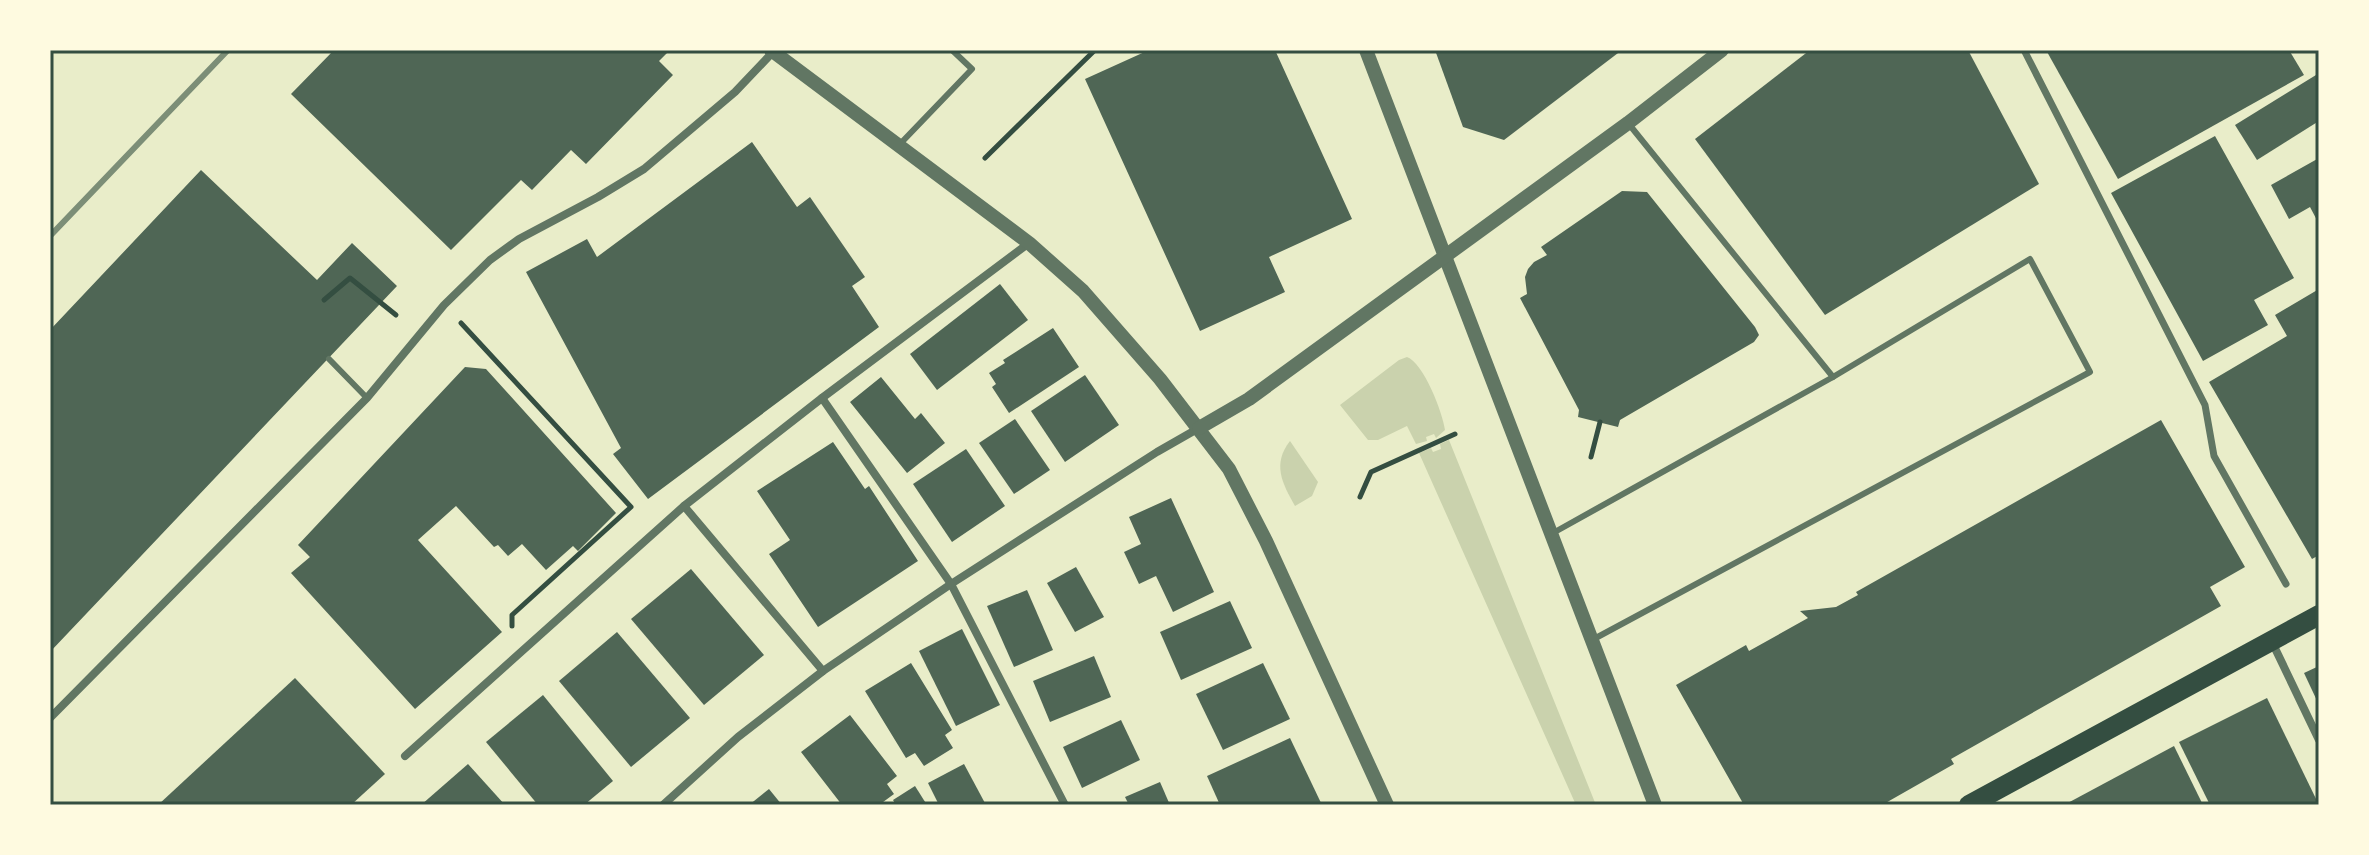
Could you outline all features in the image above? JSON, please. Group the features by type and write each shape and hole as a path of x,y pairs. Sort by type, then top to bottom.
{"main road":[{"path":"1969,805 2319,615"}],"street":[{"path":"1366,50 1655,805"},
{"path":"663,805 738,737 823,671 951,584 1157,452 1249,399 1628,123 1722,50"},
{"path":"2024,50 2205,405 2214,456 2286,584"},
{"path":"50,718 367,398 444,305 490,260 519,239 644,169 725,101 772,51 1029,243 1083,291 1160,379 1229,469 1266,541 1387,805"},
{"path":"405,756 684,506 1029,243"},
{"path":"822,398 951,584 1064,804"},
{"path":"684,506 823,671"},
{"path":"2271,642 2319,740"}],"lane":[{"path":"897,146 972,69 952,50"},
{"path":"1628,123 1833,377"},
{"path":"1551,535 1833,377 2030,259 2090,372 1592,640"},
{"path":"329,359 367,398"}],"path":[{"path":"985,158 1095,50"},
{"path":"324,300 350,278 396,315"},
{"path":"444,305 631,507 512,615 512,634"},
{"path":"1591,457 1600,422"},
{"path":"1360,497 1371,472 1455,434"}],"green space":[{"path":"1407,357 1426,378 1445,430 1436,438 1434,434 1426,437 1427,441 1416,444 1407,426 1378,440 1368,440 1340,405"},
{"path":"1449,440 1596,805 1576,805 1419,453 1431,448 1433,452 1441,449 1440,444"},
{"path":"1290,441 1318,482 1312,496 1295,506 1283,481 1280,466"}],"building":[{"path":"334,50 670,50 659,61 673,75 586,164 571,150 532,190 521,180 451,250 291,94"},
{"path":"1149,50 1275,50 1352,219 1269,257 1285,292 1200,331 1085,79"},
{"path":"1435,50 1622,50 1504,140 1463,127"},
{"path":"1810,50 1968,50 2039,184 1825,315 1695,139"},
{"path":"2046,50 2289,50 2304,75 2118,179"},
{"path":"2316,75 2319,79 2319,121 2257,160 2235,125"},
{"path":"2215,136 2294,278 2254,300 2268,325 2203,361 2111,193"},
{"path":"752,142 797,207 810,197 865,277 852,286 879,327 648,499 613,454 621,448 526,272 587,239 597,257"},
{"path":"2319,158 2319,224 2310,207 2289,219 2271,185"},
{"path":"201,170 317,280 352,243 397,286 50,652 50,330"},
{"path":"1622,191 1647,192 1759,335 1754,342 1620,420 1618,427 1578,417 1579,410 1520,298 1527,294 1525,277 1528,269 1547,255 1541,247"},
{"path":"1000,284 1028,320 937,390 910,354"},
{"path":"2319,289 2319,555 2312,559 2209,382 2287,336 2275,315"},
{"path":"1053,328 1079,367 1009,413 992,387 996,384 989,373 1005,363 1003,360"},
{"path":"465,367 486,369 616,513 578,551 573,546 546,570 522,544 508,556 498,545 494,547 456,506 418,540 502,632 415,709 291,573 310,557 298,545"},
{"path":"1085,375 1119,425 1065,462 1031,411"},
{"path":"881,377 915,419 921,413 945,443 907,473 850,402"},
{"path":"1015,419 1050,470 1014,494 979,443"},
{"path":"2161,420 2245,567 2210,587 2221,606 1951,759 1954,764 1882,805 1744,805 1676,685 1746,645 1749,651 1808,618 1800,611 1836,607 1858,595 1856,592"},
{"path":"833,442 865,489 869,486 918,561 818,627 769,554 790,540 757,491"},
{"path":"966,449 1005,506 952,542 913,484"},
{"path":"1171,498 1214,592 1173,612 1156,576 1139,584 1124,552 1141,544 1129,517"},
{"path":"1076,567 1104,617 1075,632 1047,583"},
{"path":"691,569 764,655 704,705 631,619"},
{"path":"1027,590 1053,650 1014,667 987,606"},
{"path":"1230,601 1252,648 1181,680 1160,632"},
{"path":"962,629 1000,705 956,726 919,651"},
{"path":"617,632 690,718 631,767 559,681"},
{"path":"1094,656 1111,697 1050,722 1033,681"},
{"path":"911,663 952,730 945,735 953,748 924,766 915,753 906,758 865,691"},
{"path":"1263,663 1290,719 1223,750 1196,694"},
{"path":"2319,666 2319,705 2304,673"},
{"path":"295,678 385,774 351,805 158,805"},
{"path":"543,695 613,781 584,805 538,805 486,742"},
{"path":"2267,698 2319,805 2210,805 2179,742"},
{"path":"850,715 897,776 887,784 894,794 879,805 842,805 801,752"},
{"path":"1121,720 1140,760 1082,788 1063,747"},
{"path":"1290,738 1322,805 1220,805 1207,776"},
{"path":"2174,746 2203,805 2064,805"},
{"path":"468,764 505,805 421,805"},
{"path":"964,764 986,805 939,805 928,783"},
{"path":"1160,782 1170,805 1129,805 1125,797"},
{"path":"915,786 927,805 896,805 893,800"},
{"path":"769,789 782,805 749,805"}],"railway":[{"path":"50,236 228,50"}]}
